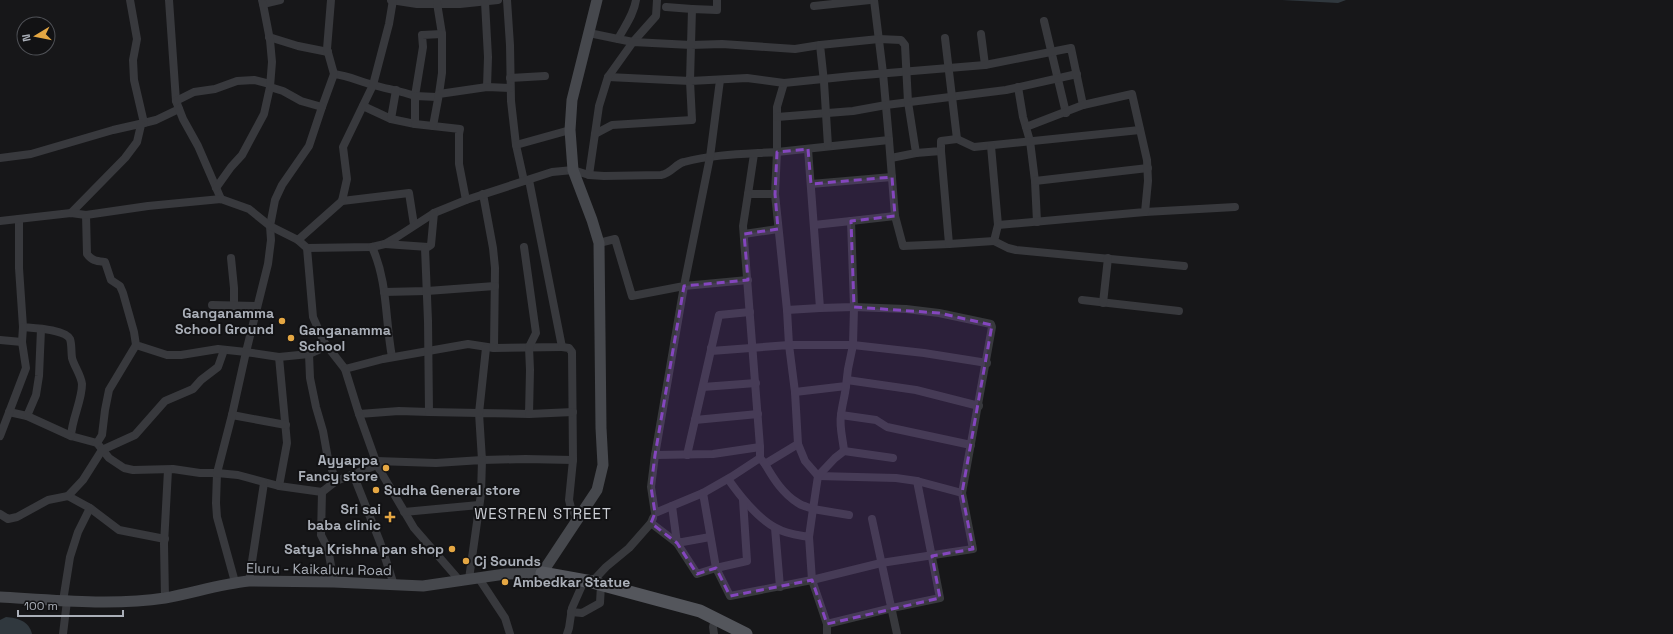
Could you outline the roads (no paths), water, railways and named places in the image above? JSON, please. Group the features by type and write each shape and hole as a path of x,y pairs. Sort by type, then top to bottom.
{"main road":[{"path":"597,0 572,100 570,130 573,170 599,243 601,428 603,465 598,490 542,573 592,583 700,611 746,634"},
{"name":"Eluru - Kaikaluru Road","path":"0,597 65,601 137,600 165,598 235,582 249,581 334,582 423,586 505,574 542,573"}],"street":[{"path":"71,212 125,158 137,142 142,124 134,80 133,60 137,39 130,0"},
{"path":"169,0 176,101 198,146 221,199"},
{"path":"216,188 231,167 242,155 264,114 270,86 272,62 262,2 280,0"},
{"path":"235,582 218,517 216,503 217,473 268,264 271,240 270,226 275,200 282,185 309,146 334,74 328,52 328,30 331,0"},
{"path":"342,201 347,179 343,147 373,86 389,24 392,0 406,1 417,4 485,2 498,0"},
{"path":"507,0 510,45 510,88 516,145 526,180 562,347"},
{"path":"618,39 635,8 636,0"},
{"path":"656,16 657,0"},
{"path":"589,175 600,106 608,77 633,42 656,16 674,0"},
{"path":"666,7 717,10 717,0"},
{"path":"814,6 870,0"},
{"path":"874,0 884,73 895,216 903,246 994,240 1008,248 1016,250 1184,266"},
{"path":"485,2 488,56 487,87"},
{"path":"433,126 442,73 442,34 437,3"},
{"path":"595,134 612,125 692,120 690,81 692,9"},
{"path":"1044,21 1066,113"},
{"path":"589,33 633,42 691,45 722,44 795,49 820,44 879,39 901,40 903,42 908,102 916,153"},
{"path":"415,124 415,96 423,48 422,35 442,34"},
{"path":"981,34 985,65"},
{"path":"269,37 298,46 328,52"},
{"path":"945,38 956,139"},
{"path":"820,44 824,79 828,146"},
{"path":"608,77 690,81 747,78 784,83 985,65 1071,48 1084,105"},
{"path":"334,74 346,75 373,86 396,90 415,96 438,96 487,87 510,88"},
{"path":"777,117 825,114 951,97 1018,87 1077,74"},
{"path":"510,78 545,76"},
{"path":"176,101 194,92 215,89 237,81 254,80 283,91 301,101 322,107"},
{"path":"567,634 571,612 592,583 606,566 629,548 651,523 655,513 651,487 684,286 710,157 720,80"},
{"path":"784,83 777,107 775,194 787,310 789,345 795,392 798,444 805,461 818,476 878,476 917,481 962,493"},
{"path":"1018,87 1030,141 1035,182 1037,222"},
{"path":"391,119 396,90"},
{"path":"1026,127 1084,105 1132,94 1148,168 1145,212"},
{"path":"363,106 391,119 415,124 460,129 459,164 466,200"},
{"path":"0,158 31,154 113,130 142,124 156,120 179,109"},
{"path":"516,145 570,130"},
{"path":"949,244 941,151 942,141 956,139 974,148 1140,130"},
{"path":"0,221 71,212 86,215 148,206 221,199 248,209 270,226 298,240 307,248 372,248 385,244 434,213 483,194 552,172 573,170 589,175 661,175 667,174 682,162 710,157 777,152 889,140"},
{"path":"992,146 998,225 994,240"},
{"path":"808,149 820,308"},
{"path":"891,158 916,153 941,151"},
{"path":"754,154 743,226 762,461 786,493 798,503 813,509 849,515"},
{"path":"1035,182 1148,168"},
{"path":"811,184 892,177"},
{"path":"298,240 342,201 410,193 414,225"},
{"path":"483,194 493,248 495,286 494,348"},
{"path":"748,194 775,194"},
{"path":"998,225 1145,212 1235,207"},
{"path":"385,244 425,248 431,245 434,213"},
{"path":"86,215 88,236 87,254 94,260 105,262 111,280 120,286 134,332 136,345 109,390 102,435 97,443"},
{"path":"814,225 895,216"},
{"path":"0,436 26,368 22,342 23,328 19,268 19,218"},
{"path":"844,451 841,415 853,345 854,307 851,221"},
{"path":"744,234 778,229"},
{"path":"599,243 615,239 632,296 684,286 748,280"},
{"path":"524,247 536,333 529,347 529,414"},
{"path":"307,248 313,317 327,346 344,369 376,463 414,528 469,579 505,618 510,634"},
{"path":"372,248 378,260 384,292 392,357"},
{"path":"425,248 429,350 429,412"},
{"path":"231,258 234,306"},
{"path":"1103,303 1108,258"},
{"path":"384,292 426,291 495,286"},
{"path":"1082,300 1179,312"},
{"path":"212,305 257,306"},
{"path":"703,493 716,568 730,596 780,587 881,563 974,549 962,493 987,363 992,327 991,324 932,312 906,309 854,307 787,310"},
{"path":"688,455 719,315 750,312"},
{"path":"23,328 60,332 68,336 70,340 72,358 82,384 78,405 72,422 71,436"},
{"path":"27,416 36,395 39,376 41,329"},
{"path":"0,340 22,342"},
{"path":"344,369 392,357 468,344 486,348 569,348 572,352 573,460 569,500 571,508 578,519"},
{"path":"136,345 167,355 182,356 218,349 279,357 309,354 327,346"},
{"path":"711,348 711,351 789,345 853,345 924,353 987,363"},
{"path":"469,579 476,541 479,505 482,460 479,413 486,348"},
{"path":"0,514 8,518 17,517 48,500 68,496 82,480 102,450 135,435 165,402 193,389 201,380 218,367 224,350"},
{"path":"309,354 310,378 316,407 323,430 328,460 336,481"},
{"path":"278,486 288,443 279,357"},
{"path":"703,387 756,383"},
{"path":"795,392 847,383 916,390 979,406"},
{"path":"359,414 399,411 529,414 573,412"},
{"path":"9,412 27,416 71,436 97,443 109,458 124,468 133,470 168,470 217,473 238,476 278,486 322,492 336,481 376,463 436,463 525,459 573,460"},
{"path":"695,420 758,414"},
{"path":"841,415 876,420 887,427 971,445"},
{"path":"232,416 286,425"},
{"path":"655,513 703,493 762,461 798,444"},
{"path":"656,455 713,454 760,447"},
{"path":"827,634 827,624 812,580 809,537 818,476 844,451 892,458"},
{"path":"165,598 165,539 168,470"},
{"path":"353,474 377,535 394,585"},
{"path":"728,479 742,500 775,528 790,534 809,537"},
{"path":"827,624 940,598 917,481"},
{"path":"249,581 264,483"},
{"path":"322,492 321,535 328,549 334,582"},
{"path":"68,496 90,508 119,530 165,539"},
{"path":"651,523 677,543 697,574 747,561 742,500"},
{"path":"404,512 479,505"},
{"path":"672,506 677,543"},
{"path":"63,634 70,557 78,532 90,508"},
{"path":"872,520 897,634"},
{"path":"775,528 780,587"},
{"path":"677,543 710,537"},
{"path":"571,612 582,613 600,603 592,583"},
{"path":"714,634 713,627 715,618"}],"place":[{"name":"Ganganamma School Ground","path":"282,321"},
{"name":"Ganganamma School","path":"291,338"},
{"name":"Ayyappa Fancy store","path":"386,468"},
{"name":"Sudha General store","path":"376,490"},
{"name":"Sri sai baba clinic","path":"390,517"},
{"name":"Satya Krishna pan shop","path":"452,549"},
{"name":"Cj Sounds","path":"466,561"},
{"name":"Ambedkar Statue","path":"505,582"}],"district":[{"name":"WESTREN STREET","path":"543,514"}]}
